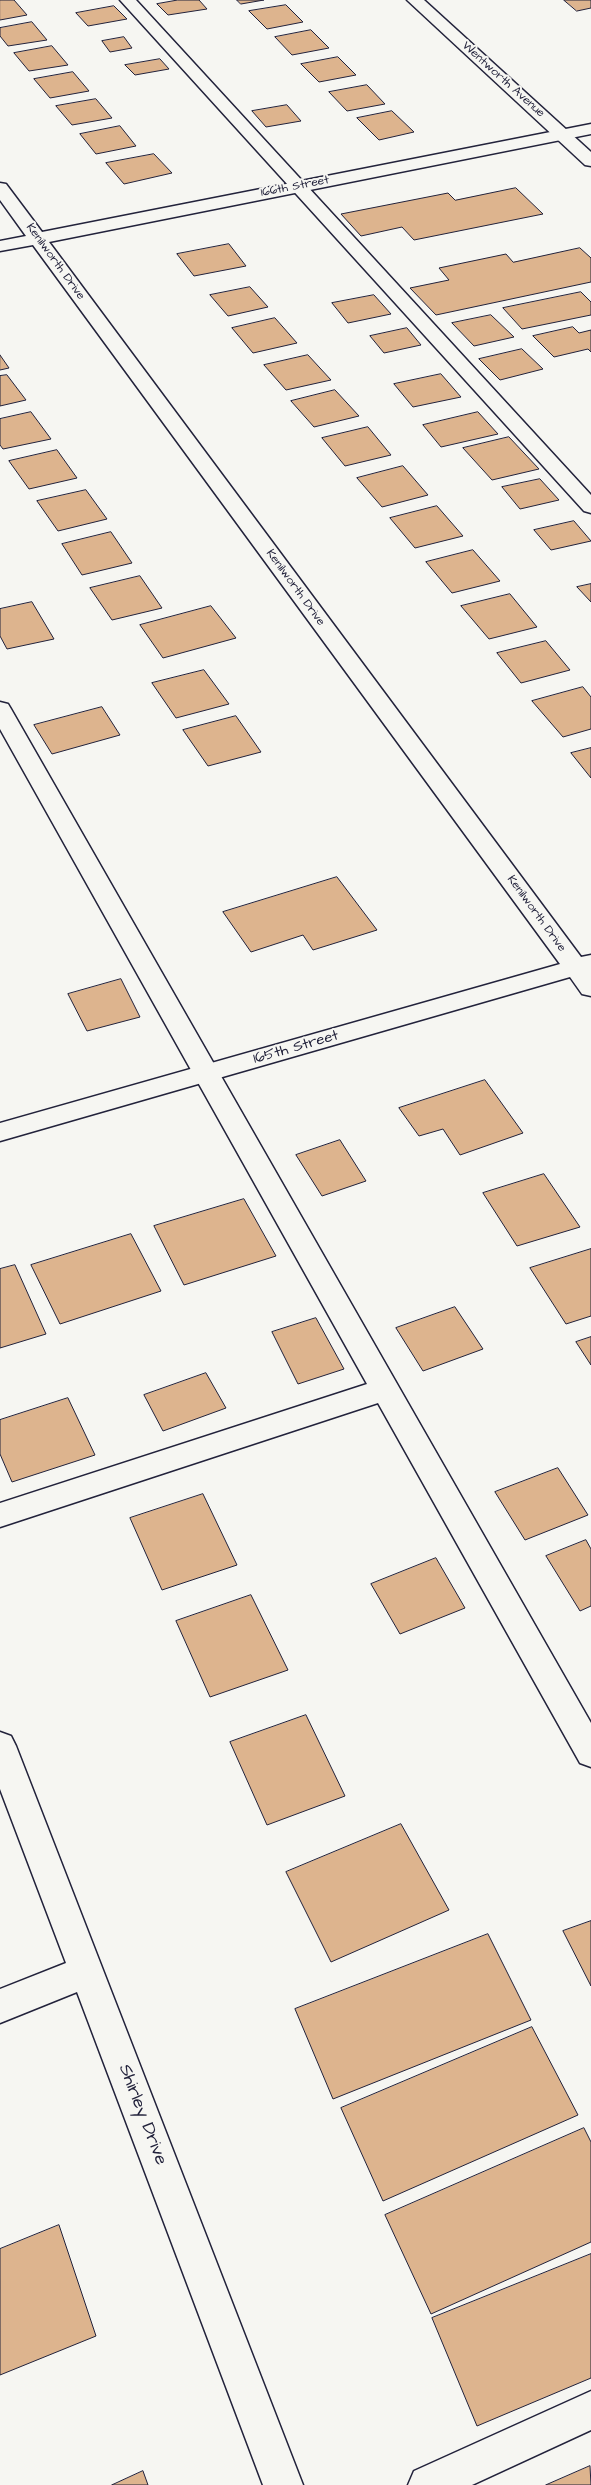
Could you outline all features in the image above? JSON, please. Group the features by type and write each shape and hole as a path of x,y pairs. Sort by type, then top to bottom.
{"street":[{"path":"128,0 300,186 591,507"},
{"name":"Wentworth Avenue","path":"414,0 591,160"},
{"name":"166th Street","path":"0,246 591,129"},
{"name":"Kenilworth Drive","path":"0,188 584,966 591,988"},
{"path":"0,709 591,1753"},
{"name":"165th Street","path":"0,1132 584,966"},
{"path":"0,1515 384,1390"},
{"name":"Shirley Drive","path":"0,1746 88,1971 283,2485"},
{"path":"0,2006 88,1971"},
{"path":"428,2485 591,2410"}],"building":[{"path":"0,0 14,0 27,15 0,20"},
{"path":"178,0 199,0 207,9 168,15 157,4"},
{"path":"237,0 264,0 241,4"},
{"path":"564,0 591,0 591,8 577,11"},
{"path":"286,5 303,22 267,29 249,11"},
{"path":"114,6 127,19 88,26 76,13"},
{"path":"32,22 47,40 8,46 0,36 0,28"},
{"path":"311,30 329,48 292,55 275,37"},
{"path":"124,37 132,48 110,52 102,41"},
{"path":"52,46 68,65 29,71 14,53"},
{"path":"338,57 356,75 319,82 301,64"},
{"path":"160,59 169,69 135,75 125,65"},
{"path":"73,72 89,91 50,98 34,79"},
{"path":"367,85 385,104 347,111 329,92"},
{"path":"96,99 112,118 72,125 56,106"},
{"path":"287,105 301,121 266,127 252,111"},
{"path":"392,111 414,132 379,140 357,118"},
{"path":"120,126 136,146 96,154 80,134"},
{"path":"154,154 172,173 124,184 106,163"},
{"path":"516,188 543,214 414,240 402,227 361,236 341,214 448,193 455,200"},
{"path":"229,244 246,266 194,276 177,254"},
{"path":"580,248 591,258 591,282 436,315 410,288 449,280 439,268 506,254 513,262"},
{"path":"250,287 268,307 228,316 210,295"},
{"path":"581,292 591,302 591,315 522,329 503,308"},
{"path":"374,295 391,314 348,323 332,303"},
{"path":"491,315 514,337 474,346 452,323"},
{"path":"275,318 297,343 253,353 232,328"},
{"path":"573,327 579,333 591,330 591,352 588,349 554,357 533,336"},
{"path":"407,328 421,345 384,353 370,336"},
{"path":"522,349 543,369 500,380 479,359"},
{"path":"0,355 9,368 0,370"},
{"path":"308,355 331,380 286,390 264,365"},
{"path":"441,374 461,397 413,407 394,384"},
{"path":"7,375 26,400 0,406 0,376"},
{"path":"335,390 359,416 314,427 291,401"},
{"path":"31,412 51,439 3,449 0,445 0,419"},
{"path":"478,412 498,434 441,447 423,425"},
{"path":"368,427 391,455 345,466 322,438"},
{"path":"509,437 539,469 492,480 463,448"},
{"path":"57,450 77,478 29,489 9,461"},
{"path":"403,466 428,495 382,507 357,478"},
{"path":"540,479 559,500 520,509 502,487"},
{"path":"86,490 107,519 58,531 37,501"},
{"path":"437,506 463,536 415,548 390,518"},
{"path":"574,521 591,541 551,550 534,530"},
{"path":"111,532 132,563 82,575 62,544"},
{"path":"473,550 500,581 452,593 426,562"},
{"path":"140,576 162,608 112,620 90,588"},
{"path":"591,584 591,602 577,587"},
{"path":"510,594 537,627 489,639 461,606"},
{"path":"32,602 54,639 7,649 0,636 0,609"},
{"path":"211,606 236,638 163,658 140,625"},
{"path":"546,641 570,670 521,683 497,653"},
{"path":"204,670 229,704 176,718 152,683"},
{"path":"583,687 591,697 591,729 563,737 532,701"},
{"path":"102,707 120,735 52,754 34,725"},
{"path":"236,716 261,752 208,766 183,730"},
{"path":"591,748 591,778 571,753"},
{"path":"337,877 377,930 313,950 303,935 251,952 223,912"},
{"path":"121,979 140,1017 87,1031 68,994"},
{"path":"485,1080 523,1133 460,1155 443,1129 419,1136 399,1108"},
{"path":"340,1140 366,1181 322,1196 296,1155"},
{"path":"544,1174 580,1227 517,1246 483,1193"},
{"path":"244,1199 276,1256 184,1285 154,1226"},
{"path":"131,1234 161,1291 60,1324 31,1265"},
{"path":"591,1249 591,1316 566,1324 530,1268"},
{"path":"15,1265 46,1334 0,1348 0,1269"},
{"path":"455,1307 483,1349 423,1371 396,1328"},
{"path":"316,1318 344,1369 298,1384 272,1332"},
{"path":"591,1337 591,1365 576,1342"},
{"path":"206,1373 226,1408 163,1431 144,1395"},
{"path":"68,1398 95,1455 12,1482 0,1454 0,1420"},
{"path":"558,1468 588,1515 525,1540 495,1492"},
{"path":"203,1494 237,1565 162,1590 130,1518"},
{"path":"586,1540 591,1549 591,1606 580,1611 546,1556"},
{"path":"436,1558 465,1608 400,1634 371,1584"},
{"path":"251,1595 288,1670 210,1697 176,1621"},
{"path":"306,1715 345,1796 267,1825 230,1742"},
{"path":"401,1824 449,1910 331,1962 286,1872"},
{"path":"591,1921 591,1986 563,1931"},
{"path":"488,1934 531,2020 333,2099 295,2009"},
{"path":"532,2027 578,2115 383,2201 341,2108"},
{"path":"584,2128 591,2142 591,2242 431,2314 385,2215"},
{"path":"59,2225 96,2336 0,2375 0,2249"},
{"path":"591,2254 591,2378 477,2426 432,2318"},
{"path":"590,2466 591,2485 546,2485"},
{"path":"143,2471 148,2485 112,2485"}]}
